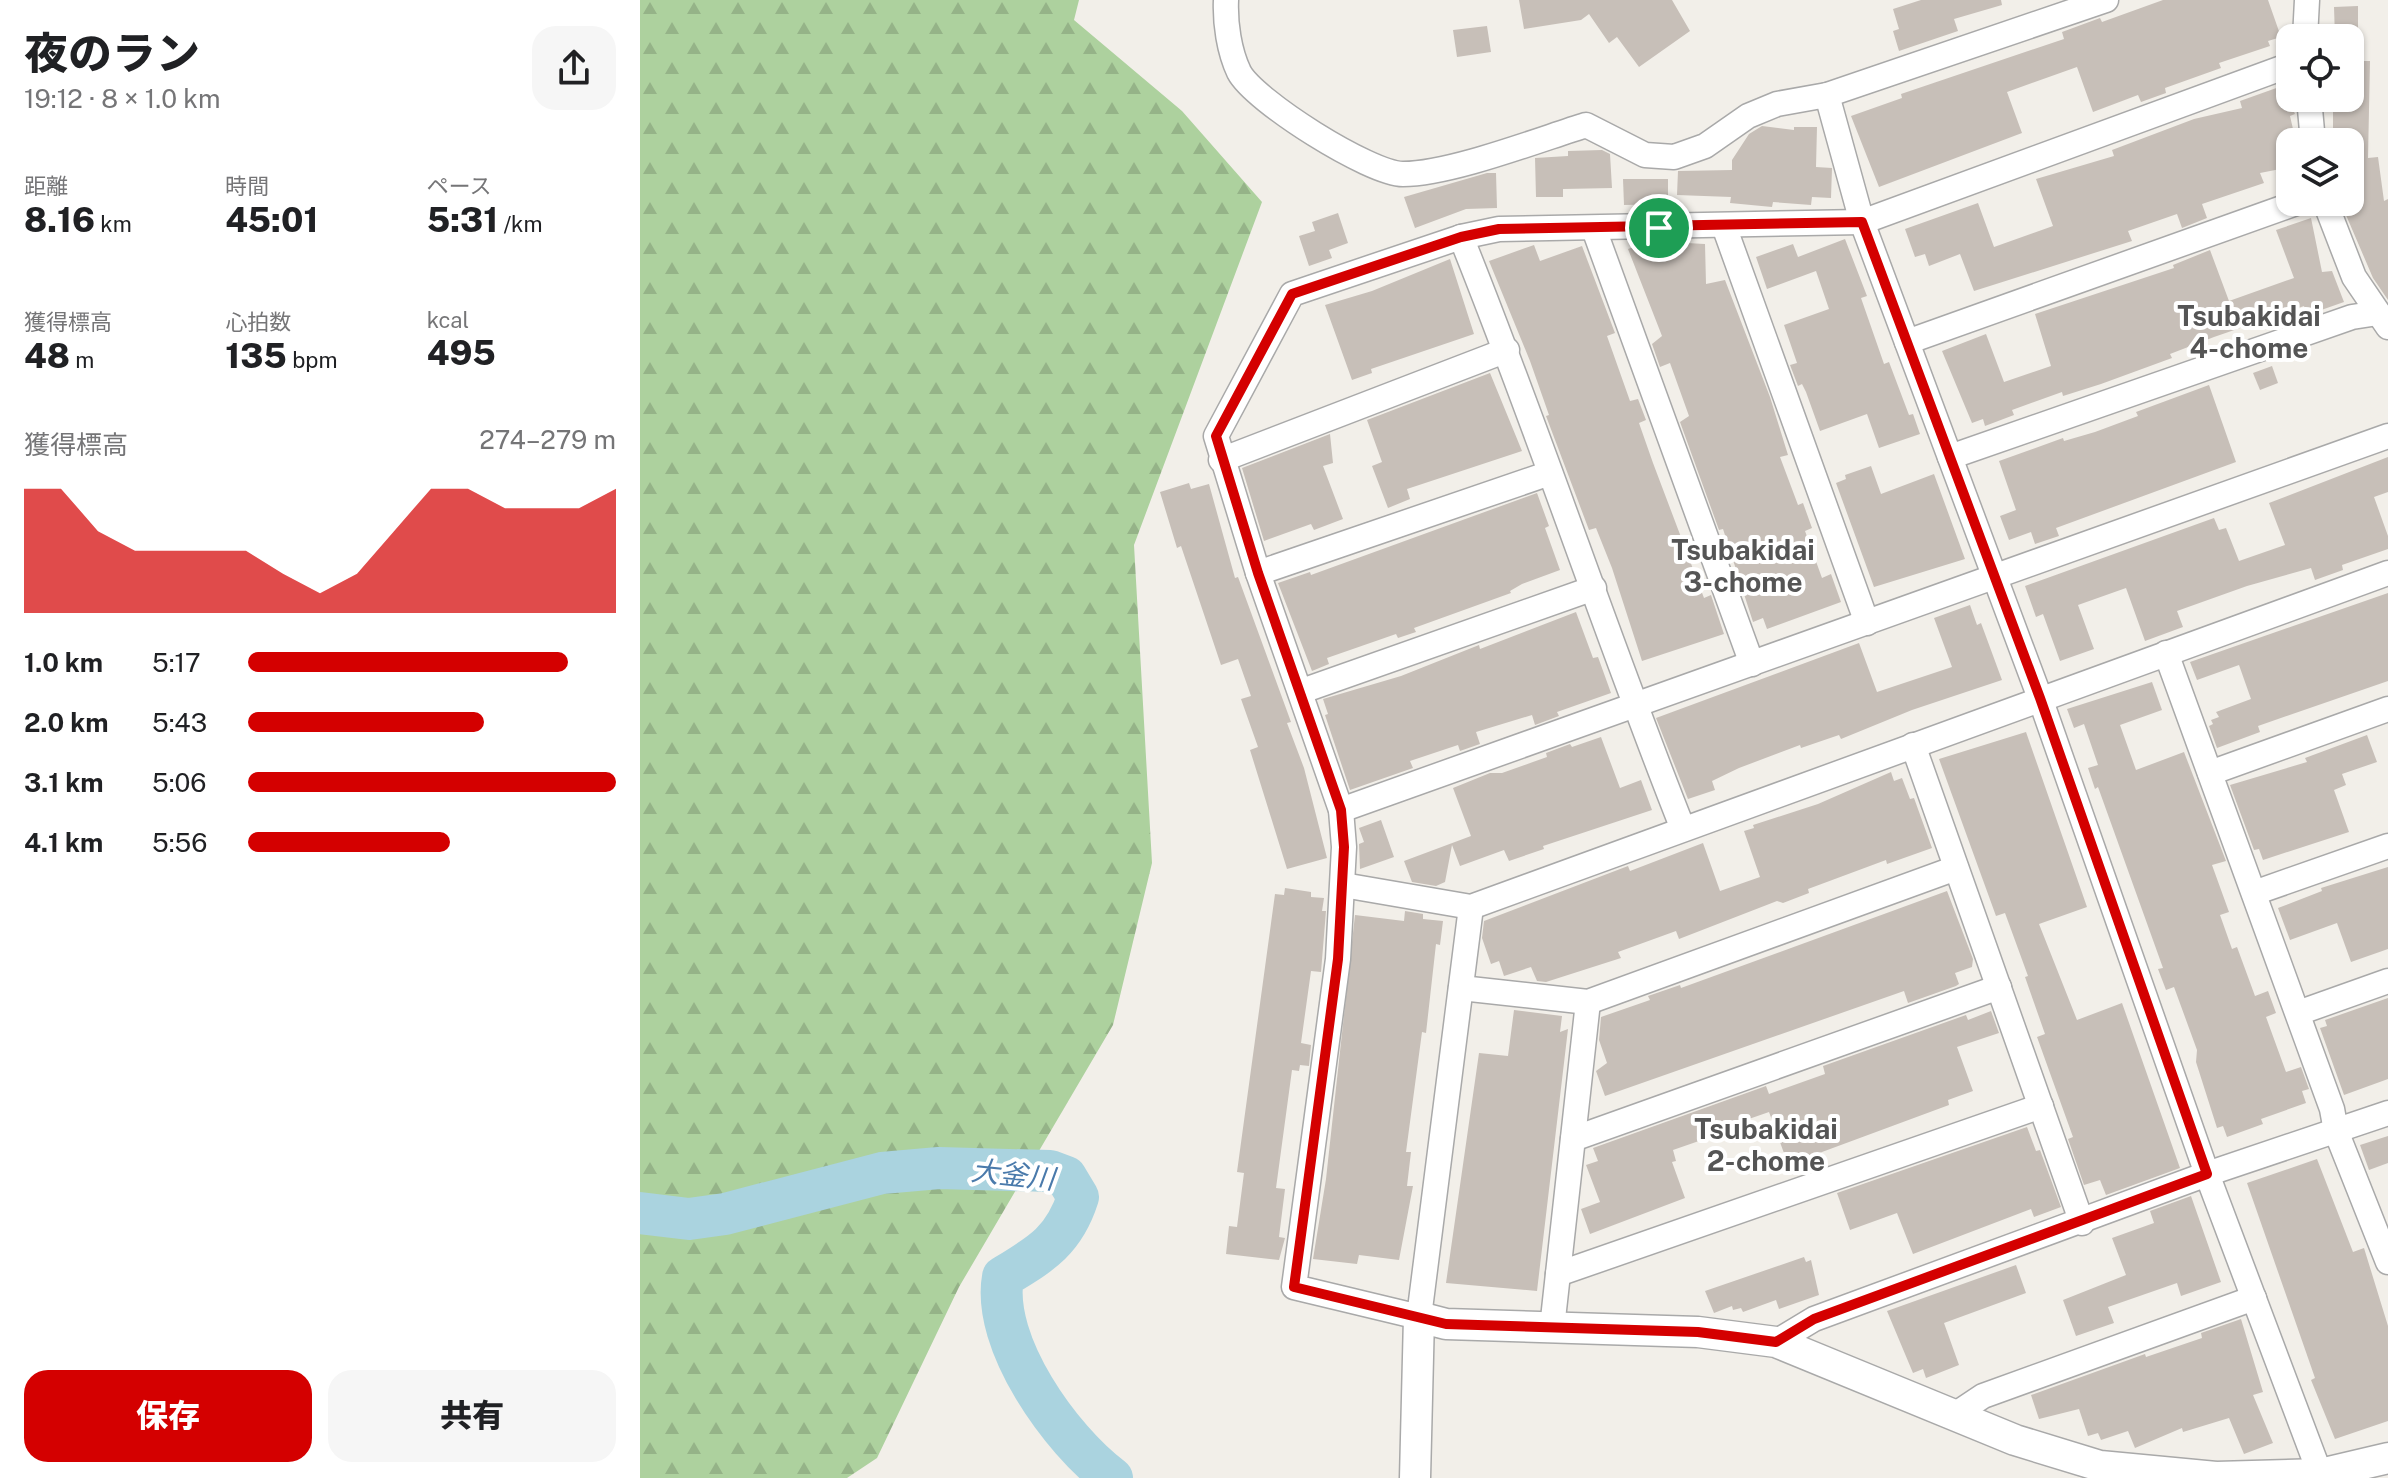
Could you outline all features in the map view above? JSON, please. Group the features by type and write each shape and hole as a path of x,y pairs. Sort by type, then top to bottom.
{"street":[{"path":"1226,0 1225,21 1244,79 1285,117 1378,168 1401,174 1441,168 1586,125 1645,155 1674,157 1705,146 1748,116 1777,104 1827,95 2106,0"},
{"path":"2306,24 2307,0"},
{"path":"2276,70 1862,222 1499,229 1461,237 1292,294 1216,436 1258,573 1302,691 1341,810 1343,885 1338,959 1294,1287 1446,1324 1698,1332 1776,1342 2015,1440 2100,1466 2216,1477 2320,1474 2388,1458"},
{"path":"1827,95 1862,222 2040,698 2207,1174 2320,1474"},
{"path":"1907,342 2276,210"},
{"path":"2330,216 2354,277 2383,320"},
{"path":"1724,226 1867,623"},
{"path":"1594,229 1752,664"},
{"path":"1461,237 1507,350 1634,706 1683,829"},
{"path":"1950,457 2352,317 2383,320"},
{"path":"1221,460 1507,350"},
{"path":"1341,810 2388,436"},
{"path":"1258,573 1550,473"},
{"path":"1343,885 1471,907 2388,573"},
{"path":"1302,691 1594,588"},
{"path":"2166,653 2298,1013 2332,1109 2336,1131 2386,1253"},
{"path":"2210,773 2388,709"},
{"path":"1913,745 2082,1223"},
{"path":"2254,893 2388,846"},
{"path":"1461,988 1588,1002 1956,868"},
{"path":"1415,1478 1419,1317 1471,907"},
{"path":"2298,1013 2388,981"},
{"path":"1573,1139 1999,987"},
{"path":"1552,1328 1588,1002"},
{"path":"1558,1274 2041,1106"},
{"path":"1776,1342 1814,1319 2082,1223 2207,1174 2388,1113"},
{"path":"1953,1416 1983,1396 2254,1298"}],"green space":[{"path":"640,0 1079,0 1074,20 1182,111 1262,202 1134,545 1152,863 1113,1025 959,1287 877,1458 847,1478 640,1478"}],"building":[{"path":"1519,0 1672,0 1690,31 1639,67 1617,37 1609,43 1589,14 1581,20 1524,29"},
{"path":"1921,0 2001,0 2002,5 1954,19 1958,31 1899,51 1893,31 1899,29 1893,9"},
{"path":"2163,0 2268,0 2276,24 2276,39 2268,41 2270,46 2219,63 2221,68 2165,88 2166,93 2141,102 2138,95 2093,112 2077,67 2007,92 2022,133 1879,187 1851,116 1902,98 1901,94 2064,39 2062,32 2100,18 2102,22"},
{"path":"2358,6 2358,24 2335,24 2334,7"},
{"path":"1487,26 1491,52 1457,57 1453,30"},
{"path":"2364,61 2370,61 2368,158 2378,157 2384,201 2388,199 2388,300 2373,278 2346,216 2364,216 2364,128 2333,128 2333,112 2364,112"},
{"path":"2276,88 2276,112 2294,112 2290,116 2293,128 2276,128 2276,170 2260,173 2264,183 2202,204 2207,218 2182,228 2177,214 2128,231 2132,241 1974,291 1960,254 1929,266 1925,254 1915,257 1905,229 1978,203 1994,247 2053,226 2036,179 2114,156 2112,150 2194,119 2242,108 2240,101"},
{"path":"1762,126 1794,130 1794,127 1817,127 1816,167 1832,168 1831,198 1812,197 1811,205 1773,202 1772,207 1730,203 1731,197 1677,195 1678,171 1732,170 1732,160 1749,134"},
{"path":"1602,150 1610,154 1612,188 1563,189 1563,197 1536,197 1535,158 1568,156 1568,151"},
{"path":"1496,173 1497,208 1466,209 1415,228 1404,197"},
{"path":"1623,179 1668,179 1668,204 1624,205"},
{"path":"1338,213 1348,243 1329,250 1332,258 1309,266 1299,236 1315,231 1312,222"},
{"path":"2311,218 2322,272 2332,271 2344,302 2307,315 2304,306 2214,337 2170,354 2172,358 2101,384 2063,396 2062,392 2012,410 2014,415 1985,426 1983,419 1972,423 1942,351 1986,334 2004,382 2051,366 2035,314 2174,268 2173,265 2210,250 2229,301 2294,278 2276,230"},
{"path":"1845,239 1867,296 1861,298 1884,364 1889,362 1909,415 1913,414 1920,434 1879,448 1867,414 1820,431 1806,392 1802,384 1798,386 1790,365 1797,363 1784,325 1829,309 1816,271 1767,289 1756,257 1793,244 1798,257"},
{"path":"1650,241 1705,244 1706,284 1725,280 1770,397 1788,455 1780,457 1798,505 1803,503 1812,528 1805,531 1822,578 1831,574 1841,602 1767,629 1763,618 1753,622 1723,529 1719,530 1680,422 1689,416 1670,363 1660,367 1652,344 1662,336 1628,249"},
{"path":"1534,245 1540,261 1582,246 1615,333 1607,336 1630,401 1638,399 1646,420 1639,423 1653,463 1704,598 1711,595 1724,634 1642,661 1612,568 1596,528 1589,530 1546,416 1549,415 1530,361 1489,261"},
{"path":"1450,259 1474,334 1371,369 1372,373 1352,380 1325,305 1372,291"},
{"path":"2272,366 2278,383 2260,390 2253,373"},
{"path":"1490,373 1522,451 1407,489 1410,499 1388,508 1372,466 1382,462 1367,420"},
{"path":"2209,385 2236,462 2056,528 2059,536 2035,544 2031,532 2009,540 2000,516 2016,510 1999,461 2063,438 2064,441 2095,432 2138,416 2136,412"},
{"path":"1330,434 1333,463 1323,466 1343,519 1314,530 1311,524 1264,541 1242,468"},
{"path":"2388,457 2388,492 2374,497 2388,536 2388,549 2342,565 2343,570 2315,580 2311,568 2247,586 2177,611 2183,627 2145,641 2126,588 2078,605 2094,649 2060,661 2043,614 2036,617 2025,586 2214,518 2219,530 2226,528 2239,561 2285,545 2269,503"},
{"path":"1871,466 1881,494 1934,474 1965,559 1874,587 1836,483 1846,479 1845,475"},
{"path":"1189,483 1191,489 1209,484 1235,578 1238,577 1291,722 1287,723 1304,768 1327,858 1287,869 1250,750 1258,747 1241,699 1251,696 1238,659 1221,665 1181,546 1177,548 1160,492"},
{"path":"1537,493 1560,570 1522,584 1511,593 1414,628 1416,632 1398,638 1396,634 1327,658 1329,664 1312,671 1278,583 1310,572 1311,575"},
{"path":"2388,593 2388,681 2258,726 2260,732 2217,748 2209,726 2213,724 2211,720 2219,717 2216,712 2251,699 2239,665 2197,680 2190,662"},
{"path":"1970,605 1977,625 1981,623 2002,680 1912,710 1841,739 1839,735 1801,748 1800,745 1739,768 1712,781 1715,790 1688,799 1656,718 1859,643 1877,692 1952,667 1934,618"},
{"path":"1576,612 1593,658 1598,657 1611,693 1557,712 1559,716 1535,725 1532,715 1476,732 1480,744 1460,751 1458,745 1410,761 1413,768 1350,790 1325,715 1328,714 1323,699 1401,676 1479,645 1480,649"},
{"path":"2152,682 2162,710 2120,725 2136,770 2184,752 2226,861 2212,865 2229,912 2220,915 2232,949 2237,947 2255,996 2268,991 2276,1013 2266,1017 2286,1072 2301,1067 2309,1089 2302,1091 2306,1103 2261,1119 2263,1124 2227,1137 2223,1126 2217,1128 2196,1062 2197,1050 2174,987 2166,990 2158,969 2163,968 2098,787 2095,789 2088,768 2098,765 2084,724 2074,728 2067,709"},
{"path":"2026,732 2087,907 2039,924 2077,1020 2122,1003 2180,1168 2106,1195 2100,1180 2084,1185 2068,1139 2073,1137 2037,1037 2045,1034 2025,977 2028,976 2005,913 1996,916 1939,759"},
{"path":"2367,735 2377,762 2342,774 2346,785 2334,790 2349,832 2263,860 2259,849 2254,850 2230,785 2307,762 2305,758"},
{"path":"1601,737 1620,788 1641,780 1652,810 1543,846 1544,849 1509,861 1504,850 1460,866 1452,845 1445,882 1436,886 1412,882 1404,861 1471,836 1453,788 1490,773 1502,773 1547,757 1546,753 1570,744 1572,747"},
{"path":"1891,772 1894,781 1902,778 1910,799 1914,798 1932,848 1887,864 1886,860 1808,889 1809,893 1783,903 1777,901 1679,939 1676,931 1618,952 1621,958 1546,982 1537,981 1531,967 1504,976 1499,961 1491,964 1482,938 1484,921 1628,866 1630,871 1703,843 1720,891 1760,877 1744,831 1754,828 1753,825 1818,804"},
{"path":"1381,820 1394,857 1360,869 1359,844 1364,842 1359,828"},
{"path":"2388,867 2388,949 2351,962 2337,923 2290,940 2278,908 2322,891 2321,888"},
{"path":"1285,888 1311,892 1311,897 1324,898 1322,911 1326,911 1321,972 1311,971 1301,1043 1311,1045 1309,1066 1300,1065 1299,1071 1292,1070 1276,1188 1285,1189 1279,1237 1285,1238 1279,1260 1226,1254 1229,1226 1237,1227 1244,1173 1237,1172 1275,894 1284,895"},
{"path":"1947,891 1973,959 1972,967 1955,973 1959,984 1956,986 1908,1003 1904,991 1605,1096 1596,1071 1607,1063 1599,1040 1601,1017 1650,1000 1648,996 1680,985 1681,988"},
{"path":"1405,911 1423,914 1423,919 1443,921 1440,945 1436,944 1426,1033 1422,1032 1406,1152 1411,1152 1407,1186 1413,1186 1399,1260 1359,1255 1357,1264 1313,1259 1326,1179 1355,915 1404,921"},
{"path":"2388,998 2388,1079 2344,1095 2320,1028 2327,1026 2325,1020"},
{"path":"1514,1010 1562,1016 1560,1032 1568,1029 1537,1291 1446,1283 1479,1053 1508,1056"},
{"path":"1991,1011 1999,1033 1957,1047 1973,1091 1948,1100 1949,1105 1822,1152 1813,1157 1816,1166 1792,1175 1769,1112 1720,1129 1722,1133 1673,1150 1676,1161 1672,1162 1685,1198 1590,1234 1581,1209 1600,1202 1586,1165 1598,1161 1593,1148 1766,1086 1769,1094 1825,1074 1823,1066 1966,1015 1968,1020"},
{"path":"2027,1127 2036,1151 2040,1150 2061,1207 2034,1217 2031,1209 1913,1254 1897,1213 1850,1230 1837,1193"},
{"path":"2388,1136 2388,1163 2369,1170 2360,1145"},
{"path":"2317,1159 2353,1252 2364,1248 2388,1326 2388,1421 2335,1439 2311,1380 2315,1378 2247,1183"},
{"path":"2191,1196 2221,1282 2181,1296 2177,1283 2108,1307 2114,1323 2076,1336 2063,1300 2126,1275 2112,1238 2154,1223 2150,1211"},
{"path":"1804,1257 1806,1262 1811,1260 1819,1295 1779,1309 1776,1300 1743,1312 1741,1308 1733,1310 1732,1306 1714,1313 1705,1291"},
{"path":"2016,1265 2026,1293 1944,1323 1959,1365 1926,1378 1923,1369 1913,1373 1887,1311"},
{"path":"2241,1319 2263,1392 2253,1395 2273,1443 2244,1454 2229,1418 2183,1432 2182,1428 2135,1448 2128,1431 2101,1440 2098,1433 2088,1436 2079,1409 2039,1419 2031,1395 2145,1354 2146,1357 2202,1338 2201,1333"}],"waterway":[{"name":"大釜川","path":"640,1213 689,1219 725,1214 882,1173 939,1168 1050,1171 1066,1177 1078,1197 1066,1225 1050,1245 1003,1277 1002,1303 1008,1331 1034,1388 1072,1440 1112,1478"}],"district":[{"name":"Tsubakidai 4-chome","path":"2249,331"},
{"name":"Tsubakidai 3-chome","path":"1743,565"},
{"name":"Tsubakidai 2-chome","path":"1766,1144"}],"route":[{"path":"1862,222 2040,698 2207,1174 2082,1223 1814,1319 1776,1342 1698,1332 1446,1324 1294,1287 1319,1081 1338,959 1344,847 1341,810 1302,691 1258,573 1216,436 1292,294 1461,237 1499,229 1659,228 1862,222"}]}
